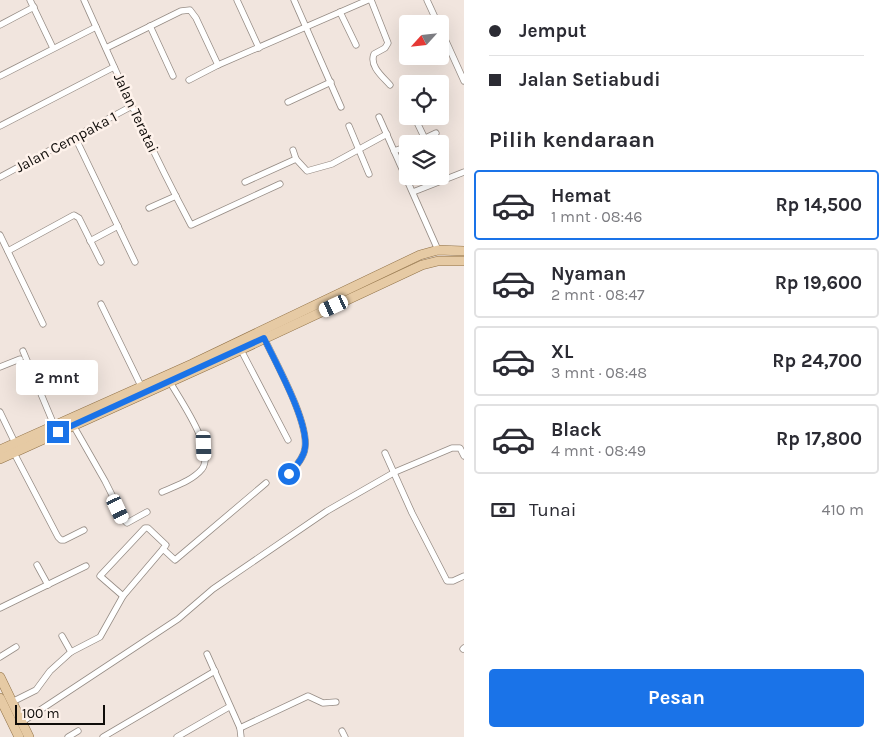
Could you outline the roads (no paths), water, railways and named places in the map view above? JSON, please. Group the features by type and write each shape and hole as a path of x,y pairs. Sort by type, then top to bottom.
{"main road":[{"path":"0,459 14,448 54,425 192,364 420,255 438,250 464,251"},
{"path":"0,450 14,448 73,425 241,350 422,265 464,261"},
{"path":"0,677 29,737"},
{"path":"0,698 19,737"}],"street":[{"path":"30,0 53,48"},
{"name":"Jalan Teratai","path":"84,0 132,106 191,225 280,184"},
{"path":"237,0 259,48"},
{"path":"294,0 341,107"},
{"path":"189,80 305,26 369,0 388,43 386,48 374,54 372,61 390,85"},
{"path":"428,0 434,15"},
{"path":"0,25 34,7"},
{"path":"106,48 181,11 190,10 196,18 218,65"},
{"path":"340,12 356,45"},
{"path":"0,76 96,26"},
{"path":"150,26 173,76"},
{"path":"449,48 464,81"},
{"path":"0,126 114,67"},
{"path":"288,102 330,82"},
{"name":"Jalan Cempaka 1","path":"0,177 132,106"},
{"path":"380,117 438,250"},
{"path":"348,126 369,174"},
{"path":"432,135 436,133"},
{"path":"293,150 296,159 307,171 332,164 387,134"},
{"path":"75,137 135,262"},
{"path":"394,151 399,149"},
{"path":"245,182 296,159"},
{"path":"413,192 464,172"},
{"path":"149,208 176,196"},
{"path":"8,251 74,215 79,218 101,262"},
{"path":"90,241 118,226"},
{"path":"0,235 44,324"},
{"path":"101,304 140,386"},
{"path":"264,338 293,400 302,422 306,440 302,456 289,474"},
{"path":"241,350 288,440"},
{"path":"23,351 54,425"},
{"path":"0,366 20,358"},
{"path":"162,492 193,477 204,465 205,458 204,446 198,431 170,382"},
{"path":"0,412 14,448 58,537 64,540 84,530"},
{"path":"73,425 105,481 125,522 127,523 147,512"},
{"path":"22,722 178,618 213,588 327,511 395,472 452,448 460,448 464,456"},
{"path":"385,453 412,513 447,580 464,576"},
{"path":"163,549 175,560 266,483"},
{"path":"12,702 36,690 50,671 71,652 100,637 123,596 166,545 164,541 148,528 145,528 100,576 123,596"},
{"path":"37,565 48,585"},
{"path":"0,608 86,566"},
{"path":"62,636 71,652"},
{"path":"0,657 16,647"},
{"path":"208,654 229,707 240,728 240,737"},
{"path":"103,737 215,671"},
{"path":"240,728 308,696 323,704 336,702"},
{"path":"177,737 229,707"},
{"path":"68,737 78,731"}]}
